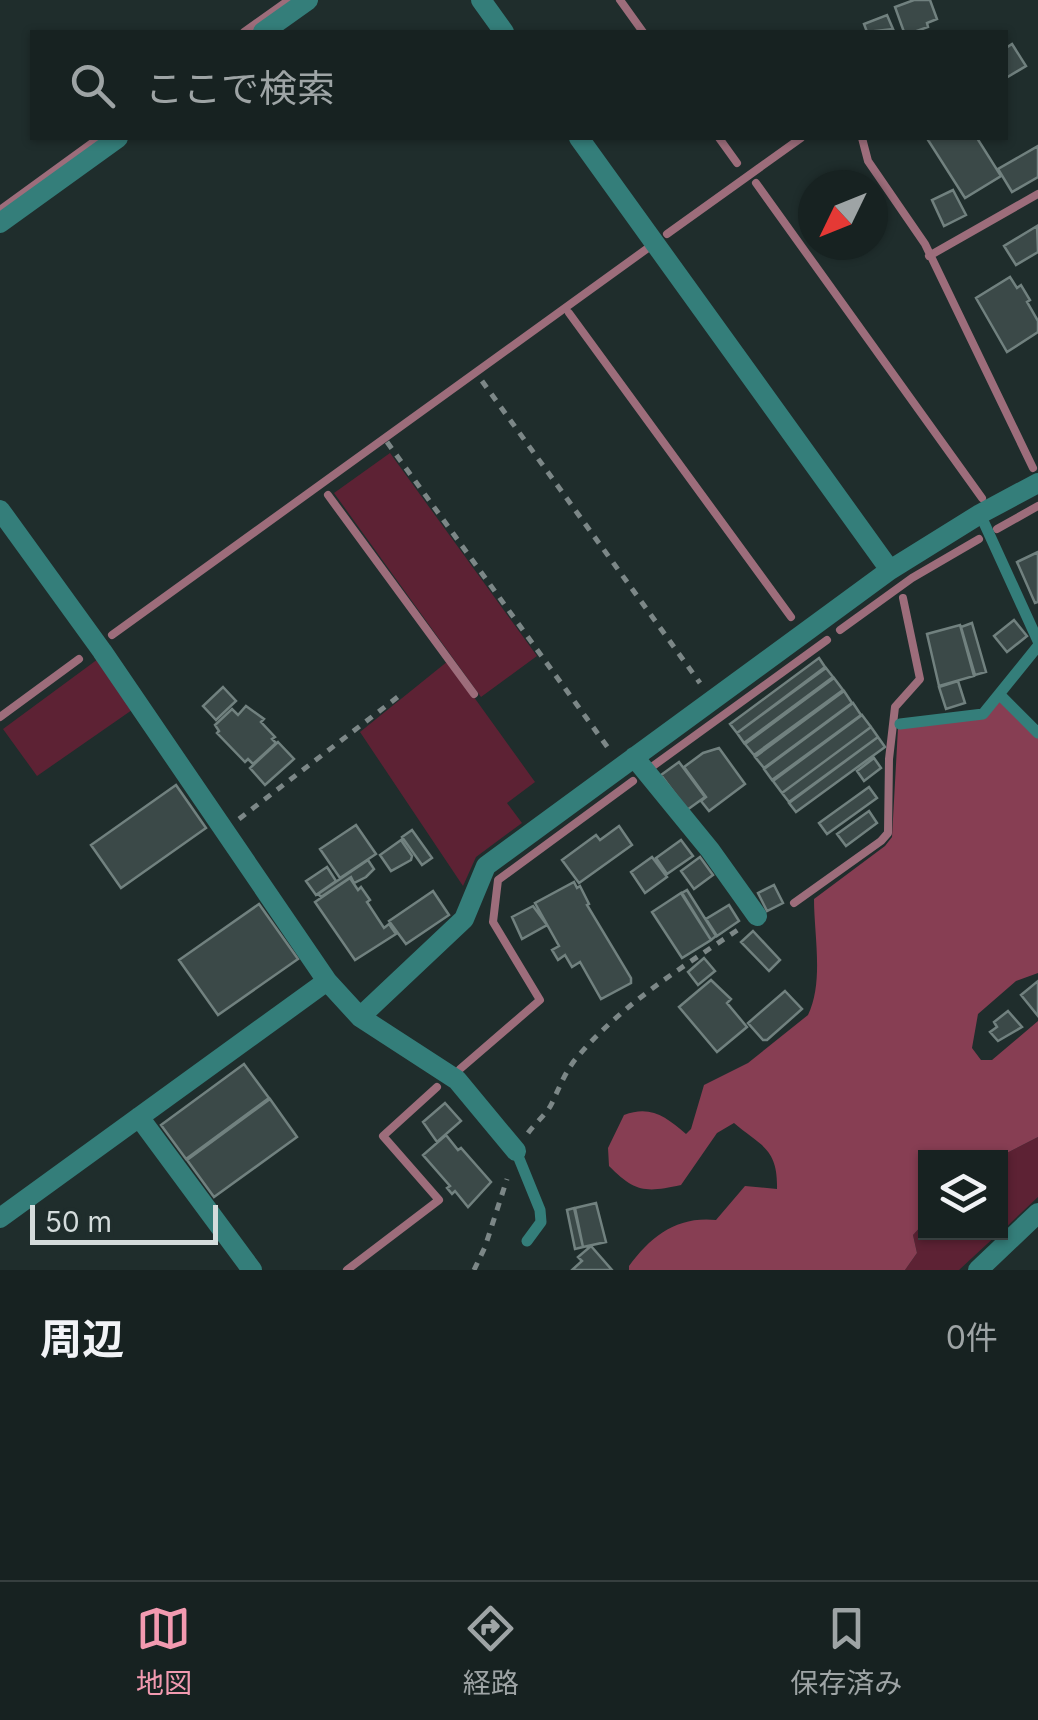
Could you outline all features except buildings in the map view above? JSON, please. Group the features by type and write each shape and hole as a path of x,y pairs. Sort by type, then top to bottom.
{"street":[{"path":"266,30 308,0"},
{"path":"481,0 503,30"},
{"path":"0,223 115,140"},
{"path":"581,140 890,570"},
{"path":"360,1017 464,919 486,866 890,570 1038,483"},
{"path":"0,510 102,651 326,981 360,1017 457,1080 516,1150"},
{"path":"628,762 710,850 757,916"},
{"path":"0,1218 326,981"},
{"path":"139,1117 252,1270"},
{"path":"978,1270 1038,1213"}],"lane":[{"path":"900,724 984,714 1038,643 980,514"},
{"path":"1000,695 1038,733"},
{"path":"516,1150 540,1210 541,1222 528,1241"}],"path":[{"path":"482,381 712,700"},
{"path":"387,442 628,762"},
{"path":"224,831 399,696"},
{"path":"474,1270 516,1150 551,1106 566,1074 602,1030 638,997 757,916"}],"shaded area":[{"path":"390,453 537,656 481,697 334,493"},
{"path":"98,659 132,710 37,776 3,729"},
{"path":"448,661 535,782 507,803 522,823 476,857 463,886 360,732"},
{"path":"1000,699 1038,738 1038,973 1016,981 978,1014 972,1048 981,1060 992,1060 1038,1021 1038,1137 1008,1152 918,1150 918,1230 913,1235 917,1253 905,1270 629,1270 637,1255 666,1230 689,1221 716,1220 745,1186 777,1189 777,1175 766,1149 734,1123 717,1133 681,1185 658,1189 634,1186 609,1166 608,1148 624,1115 642,1111 658,1114 686,1134 704,1085 748,1063 808,1015 817,973 814,899 892,837 898,728 985,718"},
{"path":"1038,1137 1038,1197 1008,1225 1008,1152"},
{"path":"918,1230 918,1240 991,1240 959,1270 905,1270 917,1253 913,1235"}],"waterway":[{"path":"247,30 289,0"},
{"path":"620,0 642,30"},
{"path":"0,210 96,140"},
{"path":"720,140 737,163"},
{"path":"667,234 798,140"},
{"path":"863,140 868,161 925,244 1033,468"},
{"path":"756,183 982,498"},
{"path":"929,256 1038,194"},
{"path":"112,635 648,248"},
{"path":"569,313 791,617"},
{"path":"328,495 474,694"},
{"path":"997,529 1038,506"},
{"path":"840,630 912,578 979,539"},
{"path":"794,903 888,833 889,759 895,707 920,679 903,598"},
{"path":"653,766 827,640"},
{"path":"0,717 79,659"},
{"path":"460,1069 540,1000 493,922 498,880 633,781"},
{"path":"347,1270 439,1200 383,1136 437,1087"}]}
